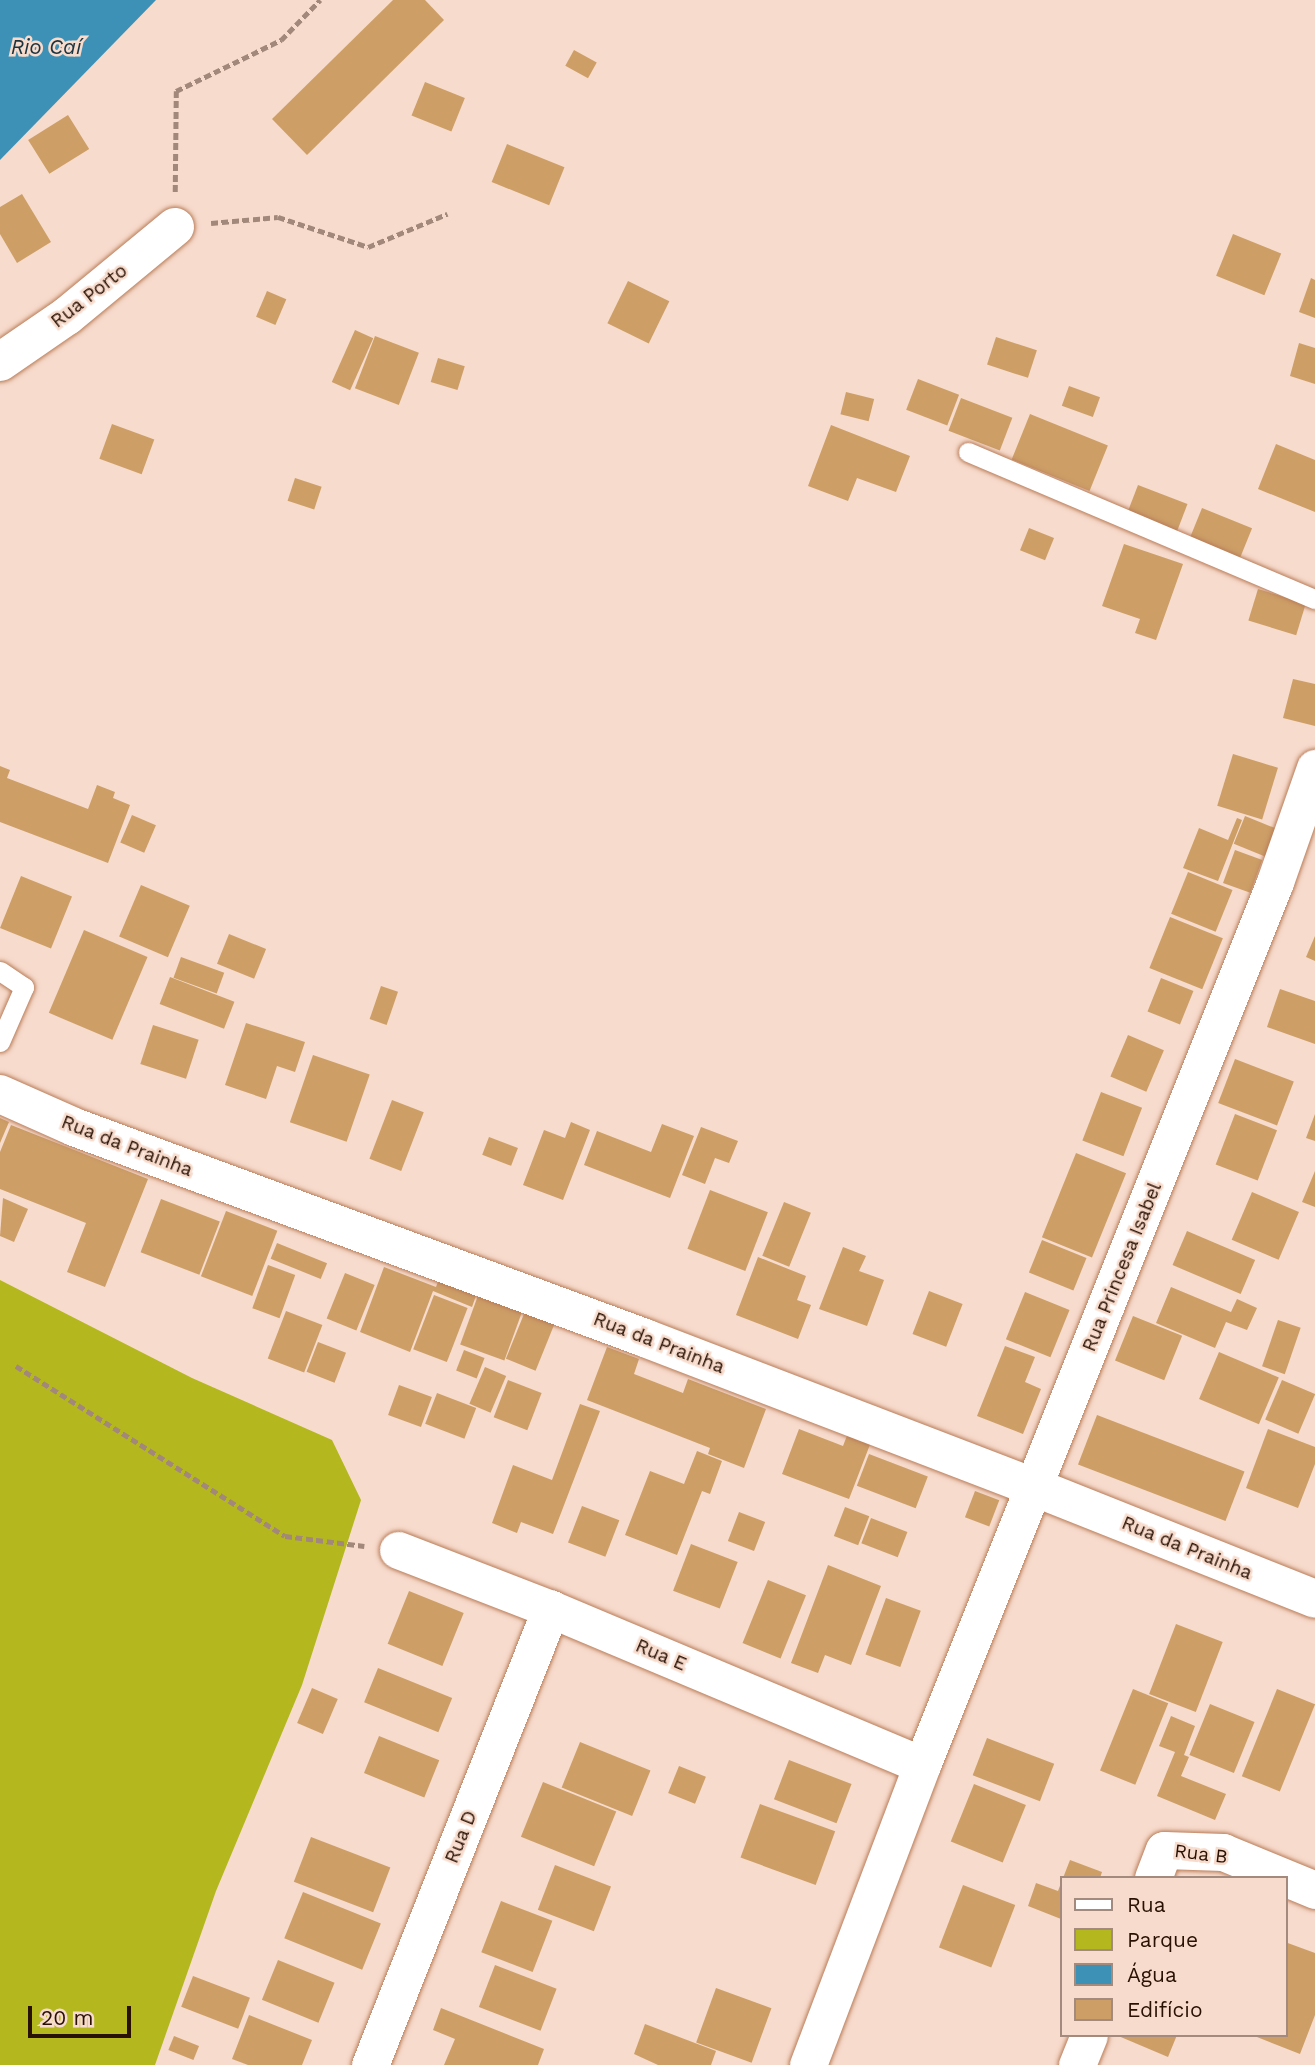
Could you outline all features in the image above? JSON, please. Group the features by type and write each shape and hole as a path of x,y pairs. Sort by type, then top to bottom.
{"street":[{"name":"Rua Porto","path":"0,362 67,316 175,227"},
{"name":"Rua Princesa Isabel","path":"922,1765 1275,882 1315,768"},
{"name":"Rua da Prainha","path":"0,1094 74,1127 558,1305 1034,1487 1315,1599"},
{"name":"Rua E","path":"398,1550 551,1609 922,1765"},
{"name":"Rua D","path":"370,2065 551,1609"},
{"path":"808,2065 922,1765"},
{"name":"Rua B","path":"1159,1864 1223,1852 1281,1876"},
{"name":"Rua B","path":"1287,1878 1315,1890"},
{"path":"1077,2065 1088,2037"}],"lane":[{"path":"968,452 1315,598"},
{"path":"0,971 24,987 0,1042"}],"path":[{"path":"320,0 281,40 176,91 175,227 278,217 368,247 447,214"},
{"path":"16,1366 285,1536 398,1550"}],"green space":[{"path":"0,1280 192,1378 332,1440 361,1500 302,1685 216,1891 155,2065 0,2065"}],"water":[{"name":"Rio Caí","path":"0,0 156,0 0,160"}],"building":[{"path":"393,0 425,0 444,20 307,155 272,119"},
{"path":"574,50 597,63 588,78 565,66"},
{"path":"425,82 465,98 451,131 412,115"},
{"path":"68,115 89,149 49,174 28,140"},
{"path":"507,144 564,167 549,205 492,182"},
{"path":"22,194 51,242 17,263 0,234 0,207"},
{"path":"1233,234 1281,253 1264,295 1216,276"},
{"path":"1311,278 1315,280 1315,318 1299,312"},
{"path":"628,281 669,301 649,343 607,323"},
{"path":"267,291 286,299 275,325 256,317"},
{"path":"355,330 373,338 350,390 332,382"},
{"path":"375,336 419,353 399,405 355,388"},
{"path":"996,337 1037,350 1028,378 987,365"},
{"path":"1299,343 1315,348 1315,384 1290,376"},
{"path":"438,358 465,366 457,390 431,382"},
{"path":"918,379 959,395 947,426 906,410"},
{"path":"1069,386 1100,397 1093,417 1062,406"},
{"path":"846,392 874,399 869,421 840,414"},
{"path":"961,398 1012,418 1000,450 948,431"},
{"path":"1030,414 1108,445 1090,491 1012,459"},
{"path":"112,424 154,439 142,474 99,459"},
{"path":"831,425 910,456 896,492 857,478 848,501 808,486"},
{"path":"1276,444 1315,460 1315,512 1258,489"},
{"path":"295,478 322,487 314,509 288,501"},
{"path":"1138,485 1187,504 1176,533 1127,514"},
{"path":"1202,508 1252,528 1240,559 1190,539"},
{"path":"1029,528 1054,538 1045,560 1020,550"},
{"path":"1124,544 1183,564 1156,640 1135,633 1140,619 1102,606"},
{"path":"1258,589 1306,604 1296,635 1248,621"},
{"path":"1293,679 1315,684 1315,726 1283,718"},
{"path":"1233,754 1278,768 1262,819 1217,806"},
{"path":"0,766 10,770 7,778 88,809 97,785 115,792 113,798 130,805 108,863 0,822"},
{"path":"132,815 156,825 144,853 120,843"},
{"path":"1245,816 1277,829 1266,857 1234,844"},
{"path":"1237,818 1242,820 1218,881 1183,868 1199,828 1228,840"},
{"path":"1235,850 1262,860 1250,893 1223,883"},
{"path":"1188,872 1233,890 1216,932 1171,914"},
{"path":"21,876 72,897 51,949 0,928"},
{"path":"141,885 190,906 168,957 119,937"},
{"path":"1170,917 1223,938 1202,989 1149,968"},
{"path":"84,930 148,957 112,1040 49,1013"},
{"path":"229,934 266,949 254,979 217,964"},
{"path":"1315,936 1315,961 1306,957"},
{"path":"181,957 224,973 217,993 173,978"},
{"path":"170,977 234,1002 224,1029 160,1004"},
{"path":"1161,978 1193,991 1180,1024 1148,1011"},
{"path":"381,986 398,992 387,1025 370,1019"},
{"path":"1280,989 1315,1001 1315,1044 1267,1027"},
{"path":"246,1023 305,1042 295,1072 277,1066 266,1099 225,1085"},
{"path":"153,1025 199,1040 186,1079 140,1064"},
{"path":"1128,1035 1164,1050 1146,1092 1110,1076"},
{"path":"313,1055 370,1075 347,1142 290,1122"},
{"path":"1235,1059 1294,1082 1277,1125 1218,1103"},
{"path":"1101,1092 1142,1108 1123,1156 1082,1141"},
{"path":"392,1100 424,1112 401,1171 369,1159"},
{"path":"1235,1114 1277,1130 1258,1181 1216,1164"},
{"path":"1315,1114 1315,1141 1306,1138"},
{"path":"0,1118 9,1122 0,1143"},
{"path":"571,1122 590,1130 563,1200 523,1185 544,1130 565,1138"},
{"path":"662,1124 694,1136 670,1198 584,1165 597,1131 651,1152"},
{"path":"11,1125 148,1179 105,1287 67,1272 86,1223 0,1189 0,1152"},
{"path":"701,1127 738,1141 729,1163 715,1158 705,1184 682,1175"},
{"path":"489,1137 518,1148 511,1166 482,1155"},
{"path":"1076,1153 1126,1173 1092,1258 1042,1237"},
{"path":"1315,1171 1315,1207 1302,1202"},
{"path":"710,1190 768,1212 745,1271 687,1249"},
{"path":"1252,1192 1299,1212 1279,1260 1232,1240"},
{"path":"3,1198 28,1209 14,1242 0,1236"},
{"path":"161,1199 220,1222 199,1275 141,1252"},
{"path":"784,1202 811,1213 789,1267 762,1256"},
{"path":"226,1211 277,1231 252,1296 201,1276"},
{"path":"1187,1231 1255,1260 1241,1294 1173,1265"},
{"path":"1042,1240 1087,1258 1073,1290 1029,1272"},
{"path":"277,1243 327,1263 321,1279 271,1259"},
{"path":"843,1247 866,1256 859,1271 884,1280 867,1326 819,1309"},
{"path":"758,1257 806,1276 797,1300 811,1305 798,1339 736,1315"},
{"path":"268,1265 295,1275 280,1318 252,1308"},
{"path":"384,1267 436,1287 440,1276 478,1290 472,1307 433,1291 410,1352 360,1332"},
{"path":"345,1273 375,1285 356,1330 327,1318"},
{"path":"1171,1287 1231,1312 1237,1299 1257,1308 1247,1330 1226,1322 1215,1348 1156,1323"},
{"path":"480,1290 524,1306 504,1361 460,1345"},
{"path":"929,1291 963,1304 946,1347 913,1334"},
{"path":"1025,1292 1070,1310 1050,1357 1006,1339"},
{"path":"434,1295 468,1308 447,1362 413,1349"},
{"path":"528,1304 558,1316 536,1371 506,1359"},
{"path":"286,1311 322,1325 304,1373 268,1359"},
{"path":"1133,1316 1182,1336 1164,1380 1115,1361"},
{"path":"1278,1320 1301,1328 1285,1374 1262,1366"},
{"path":"318,1342 346,1353 335,1383 307,1372"},
{"path":"1005,1346 1035,1357 1025,1382 1041,1389 1023,1434 977,1416"},
{"path":"607,1347 639,1359 634,1374 683,1393 688,1379 766,1409 744,1468 708,1454 710,1448 587,1400"},
{"path":"464,1350 485,1358 477,1378 456,1371"},
{"path":"1219,1352 1279,1377 1259,1424 1199,1399"},
{"path":"485,1367 506,1376 491,1413 469,1404"},
{"path":"508,1380 542,1393 527,1430 494,1417"},
{"path":"1282,1380 1315,1394 1298,1434 1265,1420"},
{"path":"399,1385 432,1397 421,1427 388,1415"},
{"path":"437,1393 476,1408 464,1439 425,1424"},
{"path":"580,1404 600,1411 553,1534 521,1522 517,1533 492,1523 513,1465 552,1480"},
{"path":"1097,1415 1245,1472 1226,1521 1078,1464"},
{"path":"799,1429 843,1446 848,1433 871,1442 849,1499 782,1474"},
{"path":"1268,1429 1315,1447 1315,1464 1298,1508 1246,1488"},
{"path":"697,1451 722,1461 710,1494 702,1491 677,1555 625,1535 650,1471 684,1484"},
{"path":"869,1454 928,1477 916,1508 857,1486"},
{"path":"975,1491 999,1500 989,1526 965,1517"},
{"path":"582,1506 619,1520 605,1557 568,1542"},
{"path":"845,1507 869,1516 858,1545 834,1536"},
{"path":"739,1512 765,1522 754,1551 728,1541"},
{"path":"871,1518 907,1532 898,1557 861,1543"},
{"path":"691,1544 738,1562 720,1609 673,1591"},
{"path":"828,1565 881,1586 851,1665 825,1655 818,1673 791,1663"},
{"path":"768,1580 806,1595 781,1658 743,1643"},
{"path":"409,1591 464,1613 442,1666 388,1644"},
{"path":"886,1598 921,1611 900,1667 865,1654"},
{"path":"1176,1624 1223,1642 1196,1712 1149,1694"},
{"path":"378,1668 452,1698 438,1732 364,1702"},
{"path":"312,1688 338,1699 323,1734 297,1723"},
{"path":"1133,1689 1168,1703 1135,1785 1100,1771"},
{"path":"1277,1689 1315,1704 1280,1792 1242,1776"},
{"path":"1210,1704 1255,1722 1234,1773 1189,1755"},
{"path":"1171,1716 1195,1726 1184,1755 1189,1757 1181,1776 1226,1794 1215,1820 1157,1796 1175,1752 1159,1746"},
{"path":"379,1736 439,1760 424,1797 364,1773"},
{"path":"987,1738 1054,1764 1040,1801 973,1775"},
{"path":"580,1742 650,1770 632,1816 562,1787"},
{"path":"789,1760 852,1784 836,1823 774,1799"},
{"path":"679,1766 706,1777 695,1804 668,1793"},
{"path":"543,1782 616,1812 594,1866 521,1837"},
{"path":"974,1784 1026,1805 1003,1862 951,1841"},
{"path":"760,1804 835,1831 816,1885 741,1858"},
{"path":"311,1837 390,1867 373,1912 294,1882"},
{"path":"1070,1860 1102,1872 1101,1876 1064,1876"},
{"path":"555,1865 611,1887 594,1931 538,1910"},
{"path":"1036,1883 1058,1891 1060,1886 1060,1919 1028,1906"},
{"path":"963,1885 1015,1905 991,1968 939,1948"},
{"path":"303,1892 381,1923 362,1970 284,1938"},
{"path":"501,1901 552,1921 533,1972 481,1952"},
{"path":"1287,1943 1315,1953 1315,2015 1300,2054 1257,2037 1287,2037"},
{"path":"278,1960 335,1983 318,2023 262,2000"},
{"path":"495,1965 557,1989 540,2031 479,2007"},
{"path":"193,1976 250,1998 238,2029 181,2007"},
{"path":"716,1988 771,2008 752,2063 696,2043"},
{"path":"441,2008 544,2049 538,2065 444,2065 455,2039 433,2030"},
{"path":"249,2015 312,2040 302,2065 248,2065 232,2059"},
{"path":"645,2024 716,2051 711,2065 658,2065 634,2054"},
{"path":"174,2036 199,2046 193,2060 168,2050"},
{"path":"1121,2037 1176,2037 1168,2057"}]}
